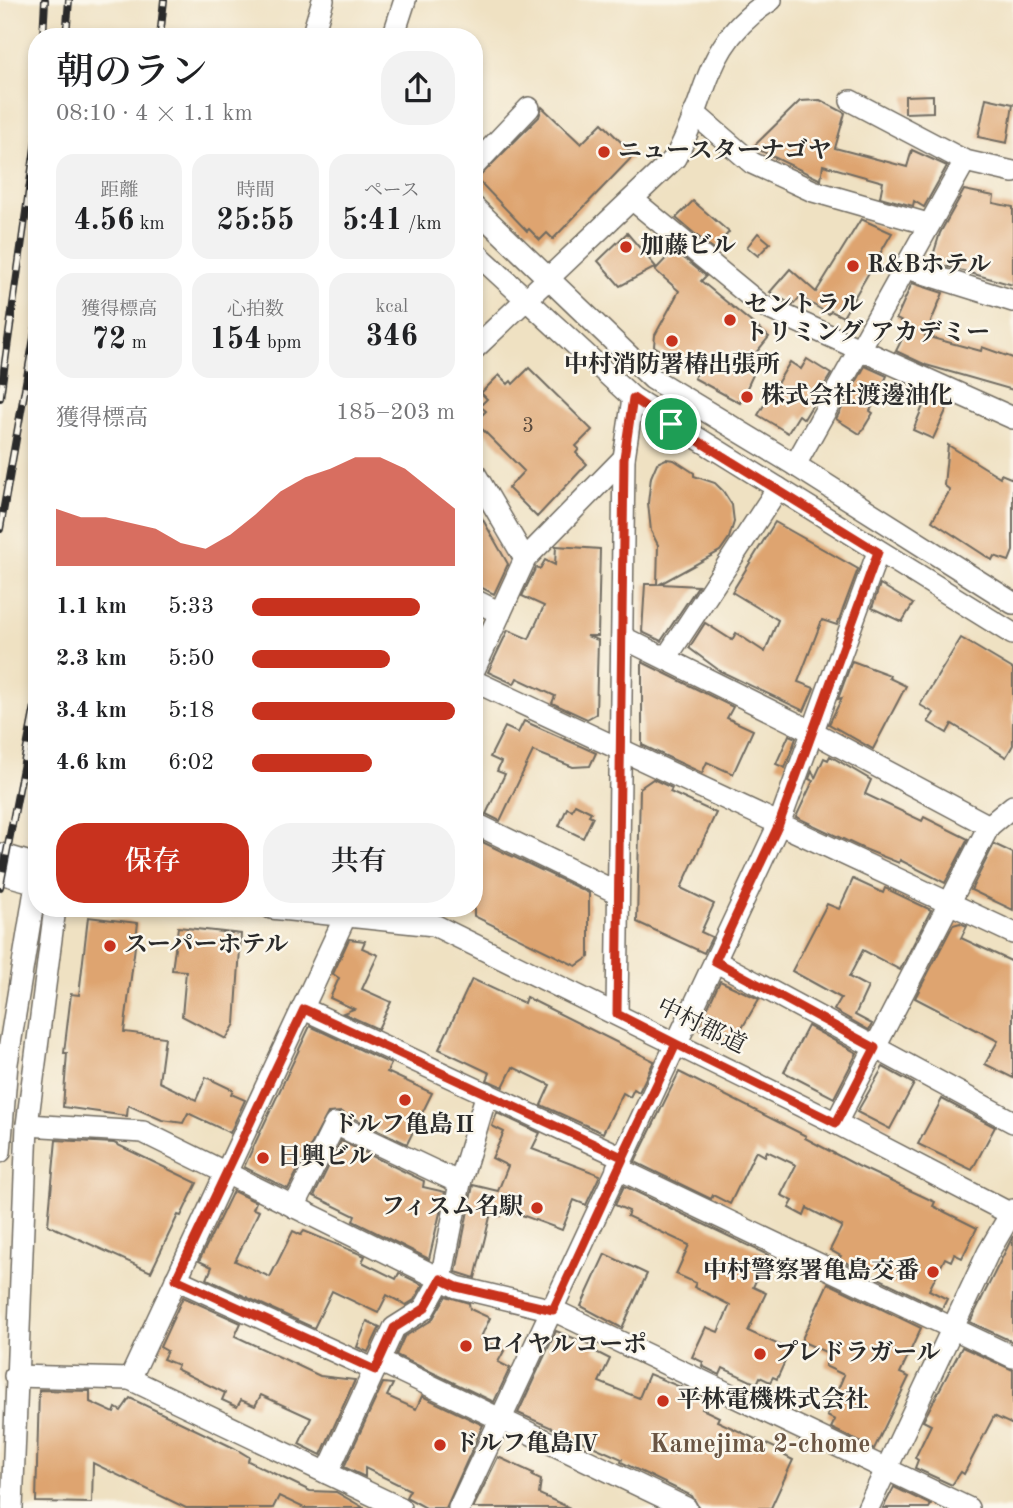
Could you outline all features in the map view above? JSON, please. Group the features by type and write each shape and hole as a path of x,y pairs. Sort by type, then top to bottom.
{"street":[{"path":"315,28 323,0"},
{"path":"396,28 405,0"},
{"path":"483,340 675,158 688,135 705,78 724,44 754,10 771,0"},
{"path":"851,101 965,161 1013,172"},
{"path":"483,157 529,108"},
{"path":"694,113 752,163 813,191 928,225"},
{"path":"795,464 965,161"},
{"path":"633,200 761,305 1013,418"},
{"path":"483,216 653,379 795,464 1013,603"},
{"path":"483,259 633,398 1013,634"},
{"path":"904,267 1013,300"},
{"path":"617,1014 616,892 622,750 624,458 633,398"},
{"path":"483,650 525,559 624,458"},
{"path":"483,487 525,559"},
{"path":"666,658 778,488"},
{"path":"459,1508 779,824 878,552"},
{"path":"483,604 500,612"},
{"path":"622,637 814,732 989,826"},
{"path":"483,685 1013,933"},
{"path":"836,1123 989,826 1013,806"},
{"path":"483,826 616,892"},
{"path":"0,854 28,862"},
{"path":"0,873 28,879"},
{"path":"0,1152 7,1063 30,917"},
{"path":"12,1508 15,1377 27,1125 54,917"},
{"path":"130,1379 304,1009 352,917"},
{"name":"中村郡道","path":"376,917 434,925 1012,1213"},
{"path":"715,961 1013,1122"},
{"path":"304,1009 487,1093 620,1163 1013,1357"},
{"path":"327,1473 394,1328 424,1309 441,1279 460,1183 487,1093"},
{"path":"294,1207 335,1124 460,1183"},
{"path":"27,1125 143,1132 457,1287 553,1310 968,1508"},
{"path":"868,1508 953,1329 1012,1213"},
{"path":"176,1279 501,1420 686,1508"},
{"path":"15,1377 130,1379 400,1508"}],"building":[{"path":"933,95 933,112 905,113 905,96"},
{"path":"986,98 1013,104 1007,143 978,137"},
{"path":"820,100 845,113 835,148 907,167 912,150 947,166 924,207 914,201 913,206 880,197 883,182 823,165 821,180 753,147 800,101"},
{"path":"542,107 581,144 602,123 634,155 553,239 547,233 540,240 529,229 527,231 483,185 483,173 539,117"},
{"path":"964,190 994,196 993,203 1013,207 1013,285 931,262 940,233"},
{"path":"693,201 729,232 714,250 676,218"},
{"path":"861,219 892,233 843,317 831,311 829,314 800,297 793,305 770,292 790,269 816,292"},
{"name":"加藤ビル","path":"627,233 656,267 620,286 598,261"},
{"path":"758,233 770,243 758,256 747,247"},
{"path":"674,250 706,276 701,281 769,337 750,360 758,364 740,403 694,378 697,373 654,346 655,335 679,291 655,270"},
{"path":"912,283 943,293 925,336 981,351 982,347 1013,358 1013,390 926,365 896,351 909,325 896,319"},
{"path":"807,359 831,374 804,419 799,415 788,433 758,415 790,362 801,369"},
{"path":"865,366 887,376 870,411 873,413 860,434 836,419"},
{"path":"529,368 592,430 576,446 579,449 576,453 587,464 537,517 508,488 524,471 483,430 483,414 486,411 483,403 487,399 483,391 499,375 508,384 511,381 513,384"},
{"path":"928,394 949,404 933,439 913,430"},
{"path":"948,445 1000,477 1001,474 1013,479 1013,551 1009,561 994,556 992,560 932,521 950,490 944,485"},
{"path":"666,459 674,460 694,473 694,476 715,483 732,505 734,522 729,538 720,551 660,584 698,586 661,641 642,632 645,584 657,584 658,545 651,531 648,503 651,477 657,463"},
{"path":"483,520 508,564 494,594 483,588"},
{"path":"775,522 858,569 837,625 822,620 798,682 814,688 804,711 720,671 689,648 705,623 732,640 736,633 765,652 778,620 732,592"},
{"path":"556,546 600,549 598,636 587,636 598,640 596,714 587,719 552,703 555,696 517,678 514,684 488,672 508,630 529,639 544,606 522,596 536,567 540,569 545,560 555,565"},
{"path":"880,584 913,604 902,622 872,608"},
{"path":"961,638 1013,669 1013,745 1006,757 952,724 947,733 928,722 934,713 920,705"},
{"path":"852,661 890,675 889,678 906,686 873,749 829,724 842,698 838,699"},
{"path":"642,662 733,707 727,718 753,730 733,774 707,762 702,773 642,745"},
{"path":"524,721 596,753 590,766 573,767 533,751 500,821 486,814 505,774 497,771 501,762 490,757 505,727 518,733"},
{"path":"789,735 796,738 785,768 776,764"},
{"path":"830,756 871,780 865,794 922,821 924,817 968,839 945,883 900,860 899,863 862,848 796,817 813,781 809,779 812,771 815,778 824,758 828,760"},
{"path":"653,779 672,788 670,792 716,813 681,888 714,904 701,932 712,937 704,953 637,922 640,788"},
{"path":"575,804 591,812 589,815 593,817 583,838 559,826 567,808 572,810"},
{"path":"483,842 589,893 589,957 576,966 476,917 483,917"},
{"path":"994,844 1013,853 1013,910 971,890"},
{"path":"853,879 883,893 885,888 931,910 900,970 863,950 849,977 868,987 855,1015 872,1024 869,1030 834,1010 841,998 792,971 827,904 839,909"},
{"path":"88,917 138,923 124,1032 165,1037 159,1082 196,1100 206,1077 233,1090 231,1094 245,1100 230,1133 188,1113 183,1123 162,1120 128,1105 127,1116 63,1107 67,1053 64,1053 71,994 79,995"},
{"path":"960,923 967,926 961,938 1013,962 1013,1078 985,1064 998,1041 915,998 953,925"},
{"path":"178,927 241,934 235,1024 226,1039 182,1016 186,971 172,970"},
{"path":"349,939 365,941 362,948 378,955 362,989 391,1002 378,1029 343,1013 354,1009 330,998 339,978 333,974"},
{"path":"472,979 524,1003 526,997 654,1061 639,1092 634,1089 630,1097 623,1093 603,1133 541,1105 550,1085 513,1067 503,1087 487,1080 490,1073 439,1049"},
{"path":"720,981 759,999 731,1047 698,1029"},
{"path":"310,1026 391,1064 387,1072 432,1093 407,1144 341,1112 328,1113 288,1189 244,1167"},
{"path":"808,1026 857,1053 834,1098 784,1072"},
{"path":"883,1067 914,1084 890,1129 857,1112"},
{"path":"679,1072 806,1136 805,1138 858,1166 935,1202 933,1206 977,1228 962,1258 954,1254 951,1261 945,1258 929,1290 947,1299 942,1309 839,1259 841,1256 830,1250 842,1226 807,1208 804,1216 789,1208 793,1201 781,1195 796,1165 767,1151 765,1156 756,1151 730,1204 713,1195 711,1199 635,1162"},
{"path":"942,1099 995,1127 972,1170 918,1144"},
{"path":"497,1113 540,1133 532,1149 600,1175 586,1205 574,1200 562,1230 503,1208 501,1216 491,1213 475,1278 456,1272 473,1185 498,1191 508,1166 492,1158 504,1132 492,1126"},
{"path":"56,1140 114,1143 197,1183 181,1216 178,1215 151,1272 48,1225"},
{"path":"341,1141 424,1181 423,1187 445,1192 429,1259 353,1221 355,1216 314,1196"},
{"path":"624,1186 768,1255 753,1287 766,1293 748,1331 790,1350 777,1379 773,1377 770,1382 760,1377 757,1384 723,1368 720,1375 702,1366 703,1362 692,1357 706,1327 718,1332 730,1305 694,1287 696,1283 676,1274 689,1245 627,1216 629,1211 615,1205"},
{"path":"233,1191 256,1202 253,1209 259,1211 235,1261 270,1277 293,1231 301,1235 304,1231 365,1256 362,1262 396,1279 399,1273 423,1285 414,1300 406,1305 387,1295 378,1313 332,1291 314,1328 207,1279 212,1267 199,1261"},
{"path":"1013,1236 1013,1342 970,1322"},
{"path":"605,1254 647,1274 622,1328 581,1306"},
{"path":"828,1283 921,1328 900,1373 909,1377 874,1449 831,1428 835,1420 827,1416 844,1375 825,1366 830,1354 801,1341"},
{"path":"446,1296 469,1303 470,1309 490,1318 480,1339 504,1351 498,1362 510,1368 494,1402 396,1355 404,1337 432,1320"},
{"path":"183,1297 241,1323 235,1336 320,1376 355,1380 321,1455 299,1444 311,1418 261,1395 255,1406 241,1400 237,1407 222,1400 225,1393 176,1369 178,1365 163,1359 167,1351 160,1347"},
{"path":"367,1321 380,1327 368,1352 357,1347"},
{"path":"556,1331 596,1347 594,1351 610,1359 599,1382 639,1398 649,1374 707,1398 702,1409 719,1417 717,1421 786,1453 785,1456 793,1460 771,1508 699,1508 692,1496 621,1462 622,1459 518,1413"},
{"path":"962,1347 1013,1370 1013,1425 994,1416 964,1474 961,1472 952,1485 915,1468 918,1460 915,1458 931,1425 923,1421"},
{"path":"383,1383 393,1384 387,1396 416,1409 422,1396 483,1425 446,1508 426,1508 406,1497 410,1490 365,1468 365,1477 344,1467"},
{"path":"39,1390 90,1391 90,1402 114,1413 116,1408 121,1411 130,1398 234,1448 249,1457 248,1461 310,1491 336,1492 364,1508 304,1508 279,1496 273,1508 186,1508 93,1463 92,1503 36,1502"},
{"path":"498,1457 533,1473 532,1476 541,1480 539,1494 570,1508 473,1508"},
{"path":"894,1487 931,1505 929,1508 883,1508"}],"railway":[{"path":"43,28 45,0"},
{"path":"67,28 69,0"},
{"path":"161,28 164,0"},
{"path":"0,398 28,197"},
{"path":"0,529 28,372"},
{"path":"0,887 28,742"}],"place":[{"name":"ニュースターナゴヤ","path":"604,152"},
{"name":"加藤ビル","path":"626,247"},
{"name":"R&Bホテル","path":"853,266"},
{"name":"セントラル トリミング アカデミー","path":"730,320"},
{"name":"中村消防署椿出張所","path":"672,341"},
{"name":"株式会社渡邊油化","path":"747,397"},
{"name":"スーパーホテル","path":"110,946"},
{"name":"ドルフ亀島Ⅱ","path":"405,1100"},
{"name":"日興ビル","path":"263,1158"},
{"name":"フィスム名駅","path":"537,1208"},
{"name":"中村警察署亀島交番","path":"933,1272"},
{"name":"ロイヤルコーポ","path":"466,1346"},
{"name":"プレドラガール","path":"760,1354"},
{"name":"平林電機株式会社","path":"663,1401"},
{"name":"ドルフ亀島Ⅳ","path":"440,1445"}],"district":[{"name":"Kamejima 2-chome","path":"760,1445"}],"route":[{"path":"671,424 633,398 624,458 622,750 616,892 617,1014 676,1044 553,1310 457,1287 441,1279 424,1309 394,1328 375,1370 176,1279 304,1009 622,1157 676,1044 836,1123 875,1048 715,961 779,824 878,552 671,424"}]}
